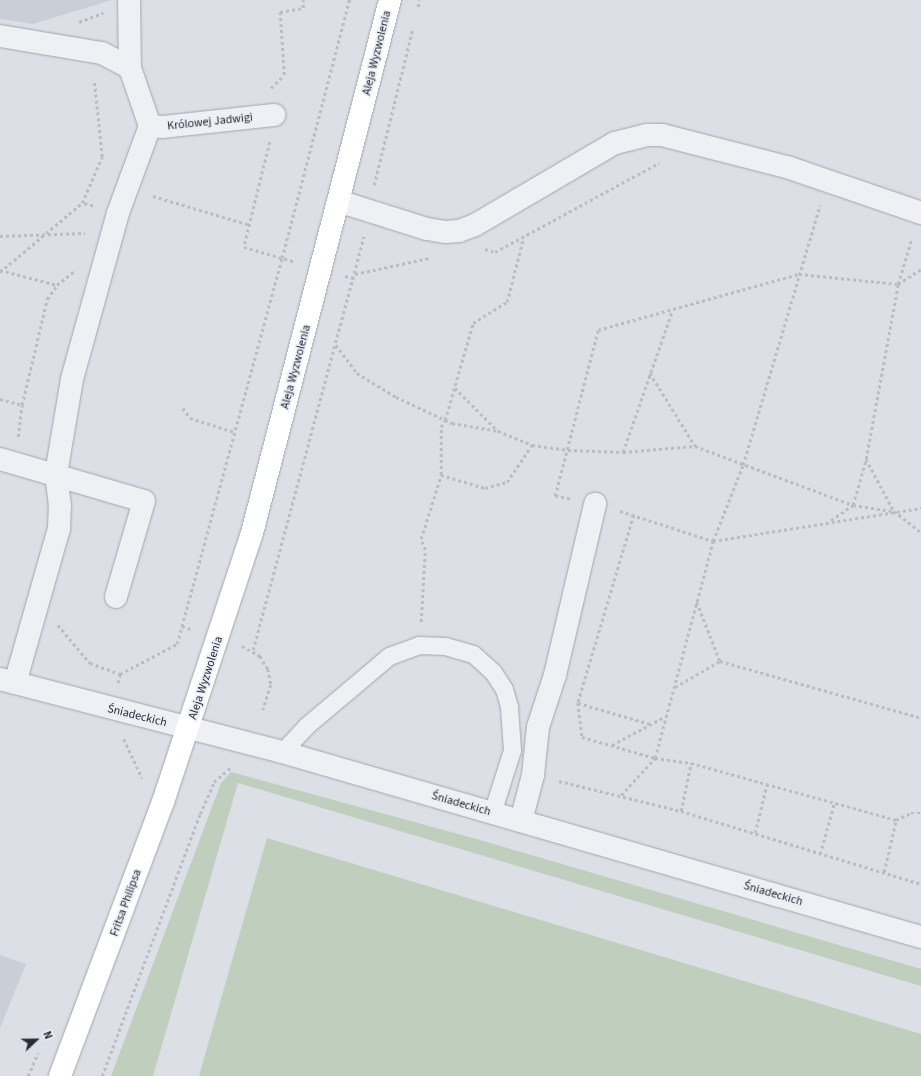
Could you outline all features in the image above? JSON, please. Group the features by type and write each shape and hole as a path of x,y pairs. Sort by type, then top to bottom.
{"street":[{"name":"Królowej Jadwigi","path":"128,0 130,68 150,126 163,127 265,116"},
{"name":"Aleja Wyzwolenia","path":"188,729 252,533 390,0"},
{"path":"0,36 102,53 130,68"},
{"path":"7,681 38,601 59,529 60,506 56,474 72,378 118,212 150,126"},
{"path":"338,201 427,229 445,232 459,231 475,225 615,143 654,135 673,136 788,167 920,213"},
{"path":"0,459 56,474 144,501 116,597"},
{"path":"521,822 533,775 538,727 556,675 595,504"},
{"name":"Śniadeckich","path":"7,681 111,710 282,752 921,937"},
{"name":"Fritsa Philipsa","path":"60,1076 89,1004 188,729"}],"lane":[{"path":"282,752 306,726 389,656 419,645 445,646 473,654 493,672 504,689 509,707 512,750 492,813"}],"path":[{"path":"267,93 284,75 280,12 303,8 303,0"},
{"path":"38,601 90,663 120,674 177,644 235,432 349,0"},
{"path":"416,15 419,0"},
{"path":"253,650 355,274 368,210 414,23"},
{"path":"0,271 82,203 102,157 94,77"},
{"path":"244,247 271,143 265,116"},
{"path":"478,247 495,252 663,160"},
{"path":"146,194 250,225"},
{"path":"621,795 655,758 713,541 743,464 821,201"},
{"path":"82,203 96,206 93,213"},
{"path":"829,522 853,505 866,459 898,284 920,213"},
{"path":"83,240 88,226"},
{"path":"0,236 46,233 85,233"},
{"path":"419,645 425,550 421,539 441,475 441,427 446,420 473,323 507,302 523,238"},
{"path":"355,274 431,257"},
{"path":"17,444 22,405 48,299 57,285 77,268"},
{"path":"921,269 898,284 799,274 672,311 598,330 555,496 595,504 634,515 713,541 894,511 921,508"},
{"path":"0,271 57,285"},
{"path":"623,452 672,311"},
{"path":"336,345 362,377 427,413 446,420 498,432 532,445 568,450 623,452 695,446 853,505 894,511"},
{"path":"650,373 695,446"},
{"path":"455,388 498,432"},
{"path":"0,399 22,405"},
{"path":"183,408 190,418 235,432"},
{"path":"441,475 485,488 507,482 532,445"},
{"path":"866,459 894,511 921,532"},
{"path":"634,515 578,703 582,737 655,758 691,763 896,820 911,813 921,813"},
{"path":"697,602 720,661"},
{"path":"240,646 253,650 260,656 271,676 271,685 263,710"},
{"path":"674,687 720,661 921,718"},
{"path":"120,674 111,710 103,731 124,739 143,781"},
{"path":"578,703 650,724"},
{"path":"612,746 666,716"},
{"path":"680,811 691,763"},
{"path":"102,1076 200,814 214,782 234,764"},
{"path":"533,775 621,795 680,811 921,884"},
{"path":"755,833 767,784"},
{"path":"820,854 834,804"},
{"path":"884,872 896,820"},
{"path":"28,1076 41,1047"}],"shaded area":[{"path":"0,0 112,0 33,24 0,19"},
{"path":"0,955 26,964 0,1028"}],"green space":[{"path":"231,772 473,838 921,969 921,986 238,783 153,1076 111,1076 221,783"},
{"path":"267,838 921,1034 921,1076 199,1076"}]}
